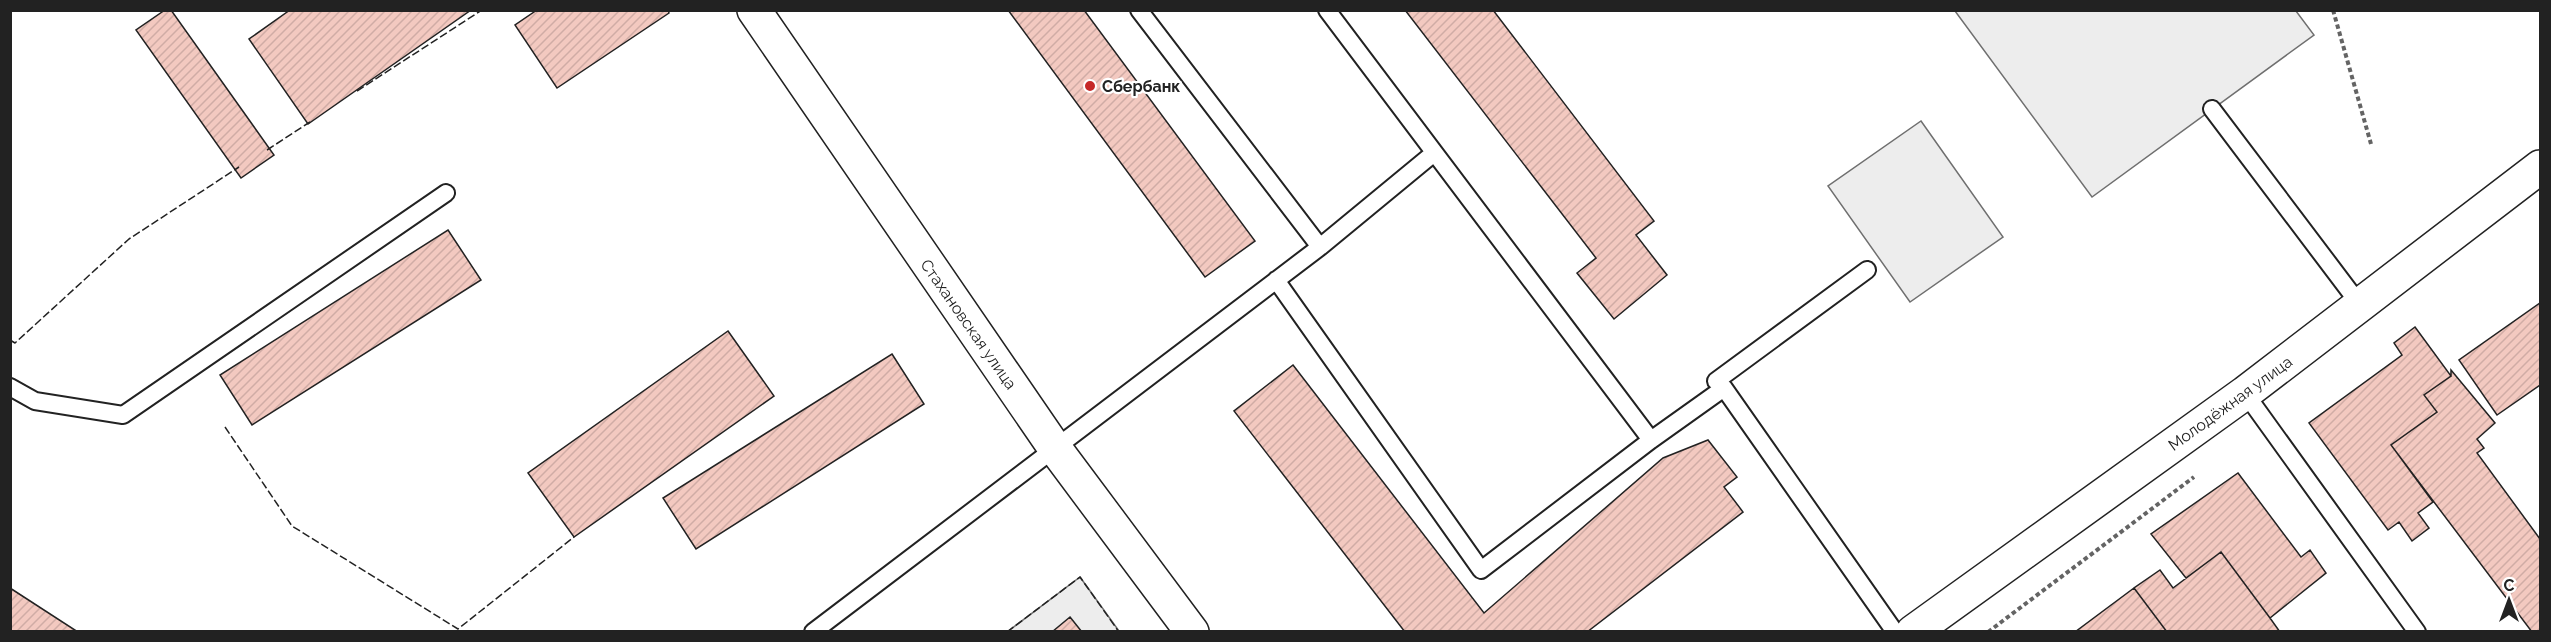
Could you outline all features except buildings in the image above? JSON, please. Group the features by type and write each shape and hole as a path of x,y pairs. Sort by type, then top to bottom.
{"street":[{"name":"Стахановская улица","path":"754,10 1054,447 1192,632"},
{"name":"Молодёжная улица","path":"1913,632 2245,393 2541,167"}],"lane":[{"path":"1139,10 1320,247"},
{"path":"1327,10 1651,441"},
{"path":"2212,109 2360,305"},
{"path":"813,632 1320,247 1434,153"},
{"path":"10,387 35,401 123,415 446,193"},
{"path":"1867,270 1716,381 1725,388 1895,632"},
{"path":"1276,280 1481,570 1725,388"},
{"path":"2245,393 2417,632"}],"path":[{"path":"2333,10 2372,144"},
{"path":"1988,632 2202,472"}],"shaded area":[{"path":"1955,11 2296,11 2314,35 2092,197"},
{"path":"1921,121 2003,237 1910,302 1828,186"},
{"path":"1080,577 1119,631 1007,632"}],"fence":[{"path":"357,91 482,10"},
{"path":"267,150 310,122"},
{"path":"10,340 15,343 129,239 239,167"},
{"path":"225,427 292,526 458,629 574,537"},
{"path":"1007,632 1080,577 1119,632"}],"place":[{"name":"Сбербанк","path":"1090,86"}]}
